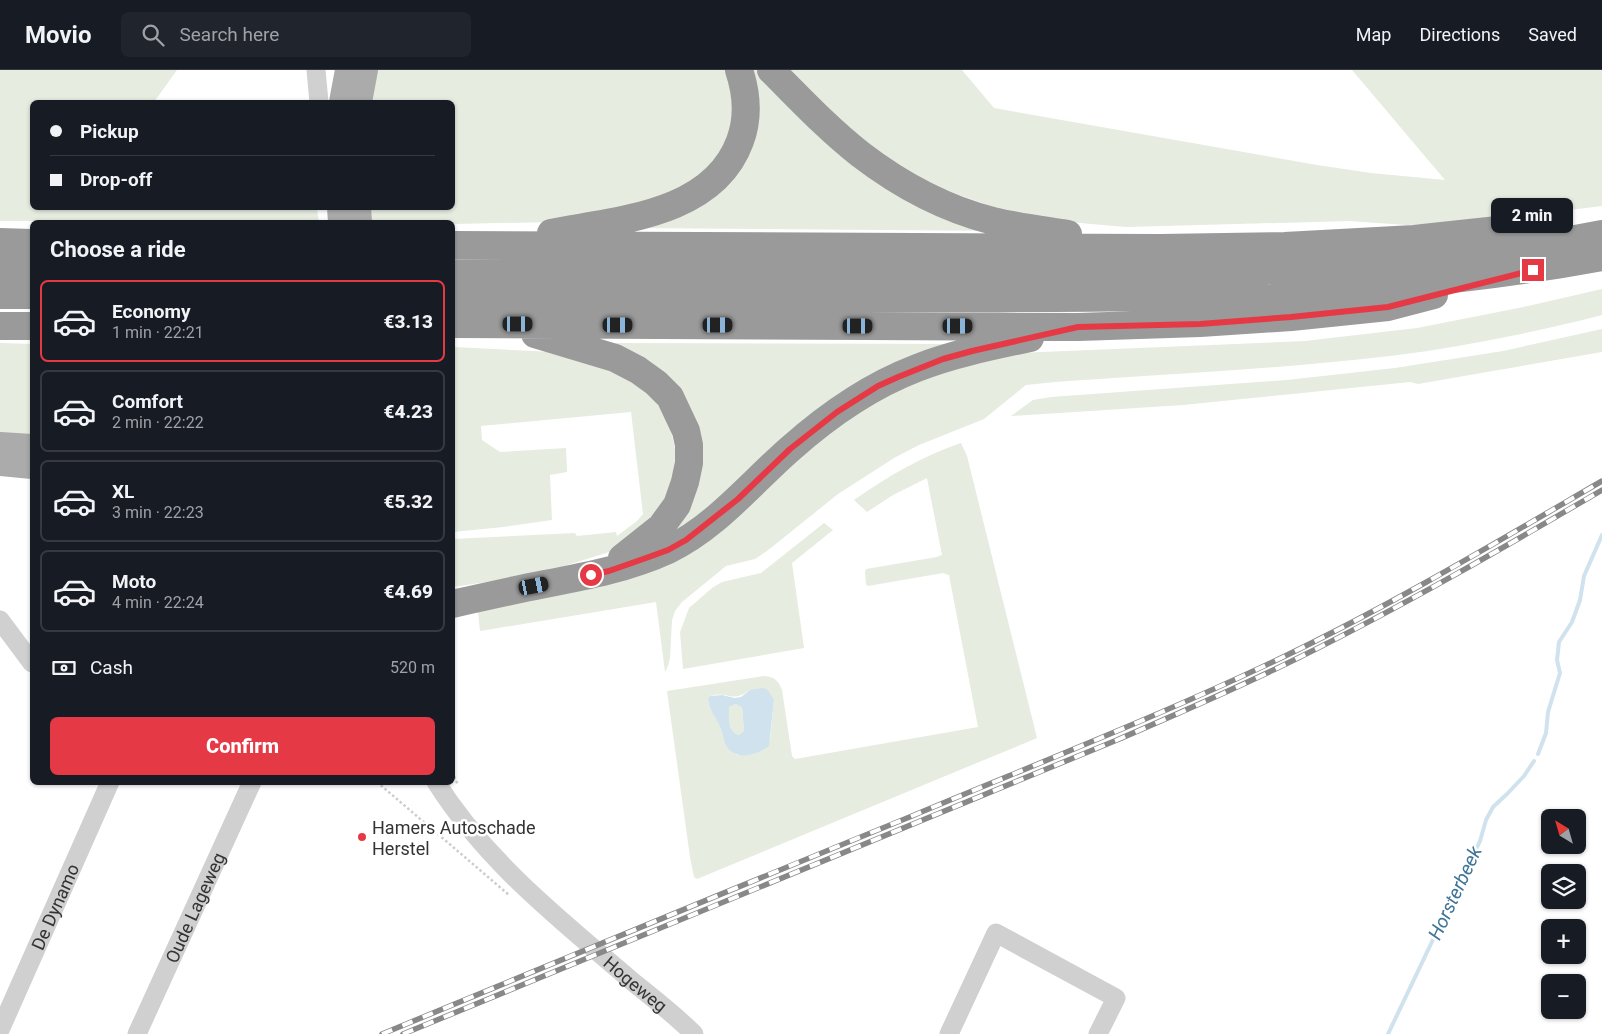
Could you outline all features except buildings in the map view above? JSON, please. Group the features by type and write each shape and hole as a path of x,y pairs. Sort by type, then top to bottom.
{"highway":[{"path":"493,245 612,222 653,212 684,200 700,190 715,179 727,166 737,150 747,105 739,70"},
{"path":"771,70 829,127 861,154 897,179 951,207 992,220 1160,248"},
{"path":"455,245 1160,248 1285,246 1414,239 1507,229 1602,226"},
{"path":"455,273 1173,273 1387,264 1503,251 1602,234"},
{"path":"0,242 30,243"},
{"path":"455,296 1150,298 1276,294 1386,286 1508,273 1602,257"},
{"path":"455,324 1078,327 1200,324 1388,307 1551,266"},
{"path":"0,269 30,270"},
{"path":"0,295 30,295"},
{"path":"455,592 530,580 621,558 661,528 677,505 689,463 690,445 686,431 670,397 656,383 638,370 615,358 498,324"},
{"path":"0,326 30,326"},
{"path":"455,603 609,571 668,550 686,540 709,523 816,427 878,386 916,368 952,356 1078,327"}],"main road":[{"path":"341,100 347,70"},
{"path":"360,100 366,70"},
{"path":"0,444 30,446"},
{"path":"0,464 30,467"}],"street":[{"path":"316,70 319,100"},
{"path":"0,620 30,660"},
{"name":"De Dynamo","path":"0,1030 109,785"},
{"name":"Oude Lageweg","path":"137,1034 251,785"},
{"name":"Hogeweg","path":"438,785 460,817 508,872 562,923 694,1034"},
{"path":"950,1034 996,933 1116,998 1098,1034"}],"path":[{"path":"380,785 515,901"}],"shaded area":[{"path":"0,70 177,70 155,100 30,100 30,210 317,210 319,220 30,220 0,221"},
{"path":"370,70 730,70 737,112 715,169 660,201 554,222 455,224 455,220 364,220 363,210 455,210 455,100 364,100"},
{"path":"746,70 757,70 787,98 1006,231 629,228 719,188"},
{"path":"786,70 962,70 994,108 1317,165 1371,173 1445,180 1352,70 1602,70 1602,206 1461,223 1406,225 1349,221 1126,227 1080,223 1010,213 940,188 880,156"},
{"path":"1602,289 1602,315 1523,334 1470,344 1390,356 1307,364 1026,385 984,419 919,445 894,458 838,494 755,559 726,566 682,602 675,611 672,620 670,658 665,672 656,602 480,631 478,611 623,574 832,427 923,376 1017,353 1305,341 1417,328"},
{"path":"1602,329 1602,352 1418,384 1410,382 1183,405 1011,416 1033,400 1051,397 1287,380 1395,368 1503,351"},
{"path":"0,343 30,344 30,435 0,434"},
{"path":"611,343 972,344 755,470 666,541 698,453"},
{"path":"455,347 554,352 592,362 626,377 652,397 663,412 671,431 675,449 672,484 668,500 624,546 558,568 506,579 455,587 455,539 575,533 577,536 616,532 617,536 637,521 643,514 631,412 481,426 482,440 500,452 566,448 567,472 550,475 552,520 455,532"},
{"path":"961,443 967,456 1037,738 697,879 694,877 690,857 667,691 764,676 773,678 782,690 792,756 795,759 978,727 949,575 943,573 868,586 866,584 866,569 942,555 927,478 893,495 867,512 854,500 905,468","holes":["750,690 774,700 770,740 737,755 727,745 710,706 708,699 710,696 721,694 738,696"]},
{"path":"824,523 833,530 792,563 804,648 683,669 680,632 689,608 722,582 761,573"},
{"path":"736,704 742,706 744,731 739,735 732,730 729,720 729,707"}],"water":[{"path":"767,689 774,700 769,746 758,752 739,755 733,753 725,743 708,699 710,696 722,695 735,698 741,697 750,690","holes":["736,704 742,707 744,731 739,735 732,730 729,720 729,707"]}],"waterway":[{"name":"Horsterbeek","path":"1538,754 1546,733 1548,712 1560,673 1557,660 1559,642 1572,622 1580,600 1584,576 1602,535"},
{"name":"Horsterbeek","path":"1388,1034 1480,841 1486,820 1493,807 1524,776 1534,761"}],"railway":[{"path":"382,1034 1099,739 1191,699 1324,637 1484,550 1602,481"},
{"path":"403,1034 1117,740 1232,689 1377,618 1602,490"}],"place":[{"name":"Hamers Autoschade Herstel","path":"362,837"}],"route":[{"path":"591,575 609,571 668,550 686,540 738,499 790,449 837,412 878,386 916,368 943,359 1078,327 1200,324 1388,307 1533,270"}]}
